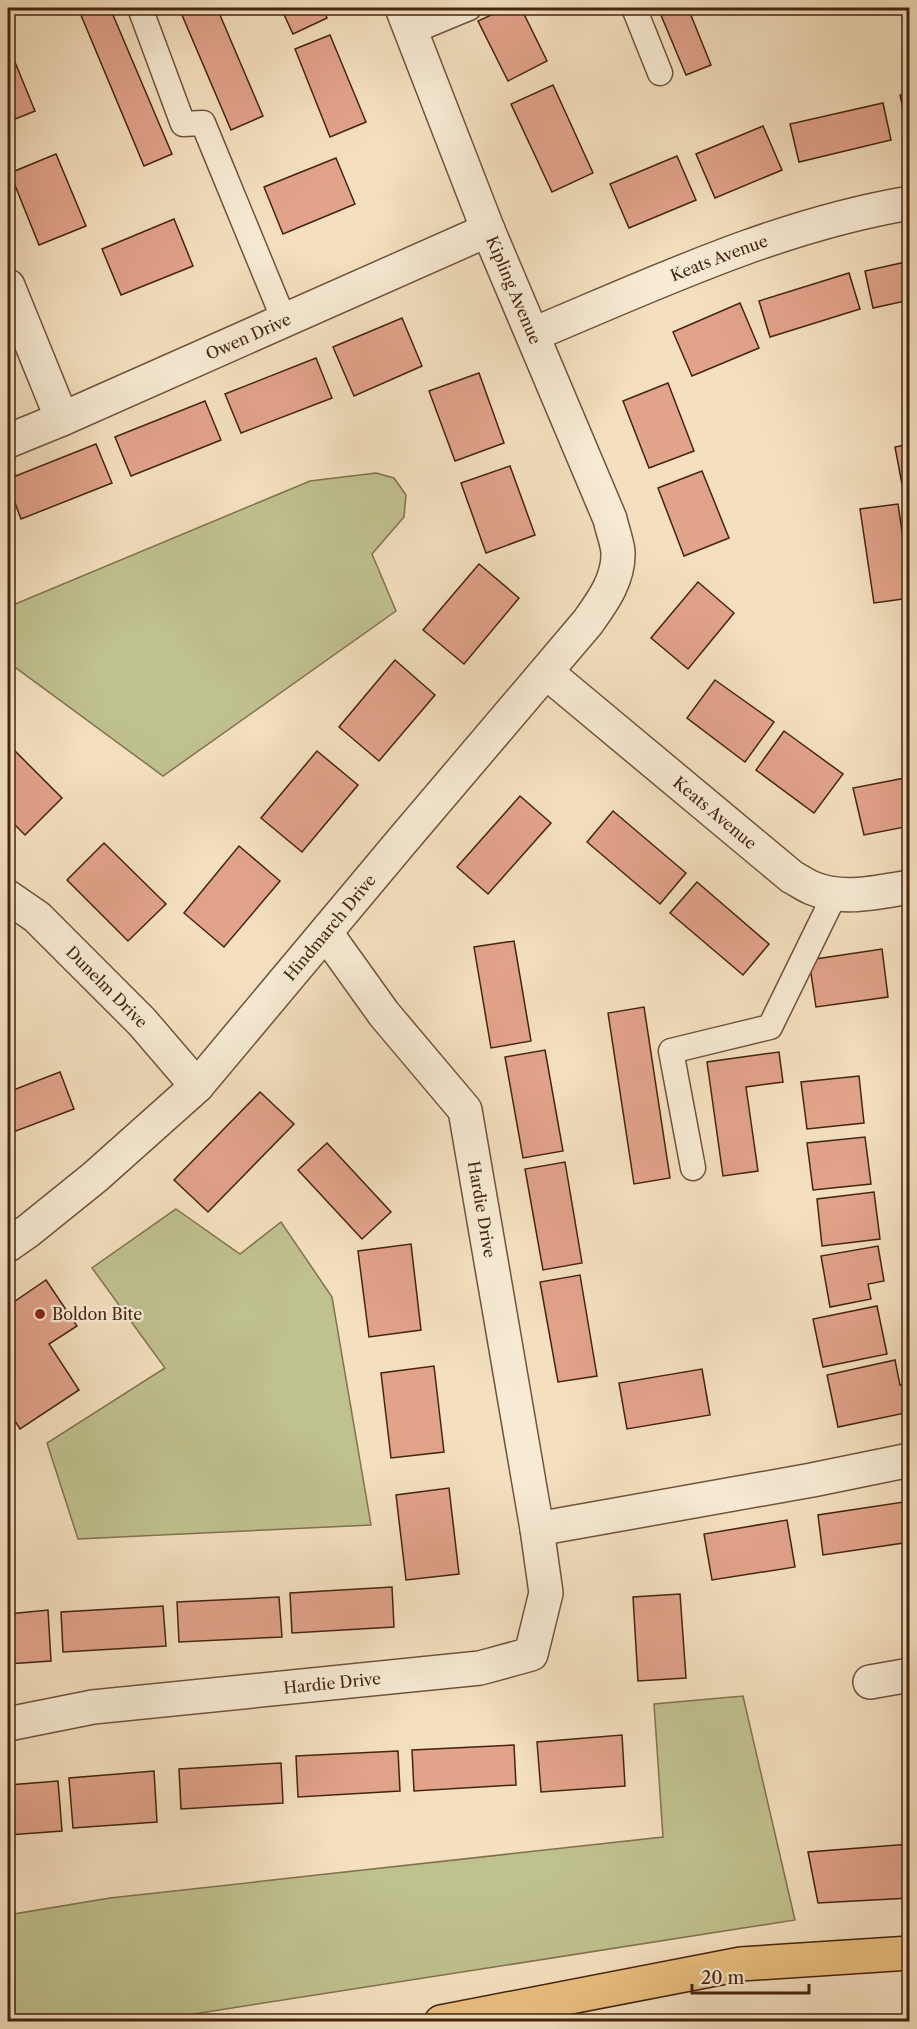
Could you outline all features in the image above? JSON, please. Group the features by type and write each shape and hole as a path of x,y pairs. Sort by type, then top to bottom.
{"main road":[{"path":"441,2022 741,1964 909,1953"}],"street":[{"name":"Kipling Avenue","path":"406,20 488,230 534,334 610,519 618,550 616,574"},
{"name":"Keats Avenue","path":"534,334 730,253 811,224 909,203"},
{"name":"Owen Drive","path":"8,441 488,230"},
{"path":"8,286 62,419"},
{"name":"Hindmarch Drive","path":"8,1245 104,1169 197,1086 588,622 604,600 616,574"},
{"name":"Keats Avenue","path":"546,672 792,877 813,888 835,894 861,894 909,887"},
{"name":"Dunelm Drive","path":"8,897 37,917 142,1022 197,1086"},
{"name":"Hardie Drive","path":"8,1724 93,1707 480,1668 531,1654 546,1593 465,1110 384,1014 326,933"},
{"path":"537,1529 812,1480 909,1460"},
{"path":"870,1682 909,1675"}],"lane":[{"path":"140,8 183,124 202,123 284,320"},
{"path":"406,20 469,8"},
{"path":"634,8 660,73"},
{"path":"693,1168 671,1051 770,1027 835,894"}],"green space":[{"path":"376,473 394,478 406,495 404,517 372,554 396,611 163,776 8,662 8,607 310,481"},
{"path":"176,1209 240,1254 281,1222 332,1297 371,1525 78,1539 47,1443 165,1368 92,1268"},
{"path":"743,1696 795,1920 149,2021 8,2021 8,1915 110,1898 663,1837 654,1704"}],"building":[{"path":"78,8 110,8 172,154 144,166"},
{"path":"179,8 217,8 263,116 231,130"},
{"path":"281,8 323,8 327,18 293,34"},
{"path":"506,8 521,8 547,61 508,81 478,21"},
{"path":"658,8 688,8 711,65 686,75"},
{"path":"330,35 366,122 330,137 295,49"},
{"path":"8,45 35,111 8,122"},
{"path":"553,85 593,173 552,192 511,104"},
{"path":"910,93 910,141 900,95"},
{"path":"883,103 891,140 799,162 790,124"},
{"path":"763,126 782,170 715,198 696,154"},
{"path":"56,154 86,226 39,245 10,173"},
{"path":"677,156 696,200 629,228 610,184"},
{"path":"336,158 355,204 283,234 264,187"},
{"path":"174,219 193,266 121,295 102,249"},
{"path":"910,261 910,300 873,308 865,271"},
{"path":"849,273 860,309 770,337 759,301"},
{"path":"740,303 759,348 692,376 673,332"},
{"path":"402,318 422,366 354,396 333,347"},
{"path":"316,358 332,398 241,433 225,394"},
{"path":"479,373 504,443 455,461 429,391"},
{"path":"668,383 694,451 649,468 623,401"},
{"path":"205,401 221,440 131,476 115,437"},
{"path":"96,444 112,483 21,519 8,479"},
{"path":"910,444 910,482 902,484 895,447"},
{"path":"510,466 535,535 486,553 461,483"},
{"path":"702,471 729,538 684,556 658,488"},
{"path":"898,504 910,598 874,603 860,509"},
{"path":"479,564 519,598 464,664 423,630"},
{"path":"698,582 734,613 688,669 651,638"},
{"path":"395,660 435,695 379,761 339,727"},
{"path":"715,680 774,722 745,762 687,718"},
{"path":"784,731 843,774 814,813 756,770"},
{"path":"8,744 62,798 25,835 8,818"},
{"path":"317,751 358,785 302,852 261,818"},
{"path":"910,777 910,826 864,835 853,788"},
{"path":"520,796 551,823 488,894 457,867"},
{"path":"613,811 686,873 660,904 587,842"},
{"path":"104,843 166,904 128,941 67,880"},
{"path":"239,846 280,881 224,947 184,913"},
{"path":"697,882 769,944 743,975 670,913"},
{"path":"514,941 531,1041 491,1048 474,947"},
{"path":"910,946 910,995 909,995 903,947"},
{"path":"882,949 888,997 816,1007 809,960"},
{"path":"644,1007 670,1178 634,1184 608,1013"},
{"path":"545,1050 563,1151 523,1158 505,1057"},
{"path":"779,1052 783,1082 746,1087 758,1171 723,1176 707,1062"},
{"path":"60,1072 74,1109 8,1134 8,1092"},
{"path":"859,1076 864,1123 807,1129 801,1082"},
{"path":"260,1092 294,1124 208,1212 174,1180"},
{"path":"865,1137 871,1184 813,1190 807,1143"},
{"path":"327,1143 391,1212 362,1239 298,1170"},
{"path":"565,1162 582,1263 543,1270 525,1169"},
{"path":"874,1192 880,1239 822,1246 817,1199"},
{"path":"411,1244 421,1330 369,1337 358,1251"},
{"path":"878,1246 884,1281 868,1284 871,1299 830,1307 821,1256"},
{"path":"580,1275 597,1376 558,1382 540,1282"},
{"path":"46,1280 77,1326 49,1344 79,1390 20,1429 8,1410 8,1306"},
{"path":"877,1306 887,1354 823,1367 813,1319"},
{"path":"895,1360 900,1385 910,1383 910,1412 838,1427 827,1375"},
{"path":"434,1366 444,1452 391,1458 381,1373"},
{"path":"702,1369 710,1415 627,1429 619,1383"},
{"path":"449,1488 459,1574 406,1580 396,1495"},
{"path":"910,1501 910,1542 823,1555 818,1515"},
{"path":"787,1520 795,1567 712,1580 704,1534"},
{"path":"392,1587 394,1627 292,1633 290,1593"},
{"path":"680,1594 686,1678 638,1681 633,1597"},
{"path":"279,1597 282,1637 179,1642 177,1602"},
{"path":"163,1606 166,1646 63,1652 61,1612"},
{"path":"48,1610 51,1661 8,1664 8,1614"},
{"path":"622,1735 625,1786 541,1792 537,1742"},
{"path":"514,1745 516,1785 414,1791 412,1750"},
{"path":"398,1751 400,1791 298,1797 296,1756"},
{"path":"281,1763 283,1803 181,1809 179,1769"},
{"path":"154,1771 157,1822 73,1828 69,1778"},
{"path":"58,1781 62,1831 8,1835 8,1785"},
{"path":"910,1844 910,1898 818,1903 808,1852"}],"place":[{"name":"Boldon Bite","path":"40,1314"}]}
